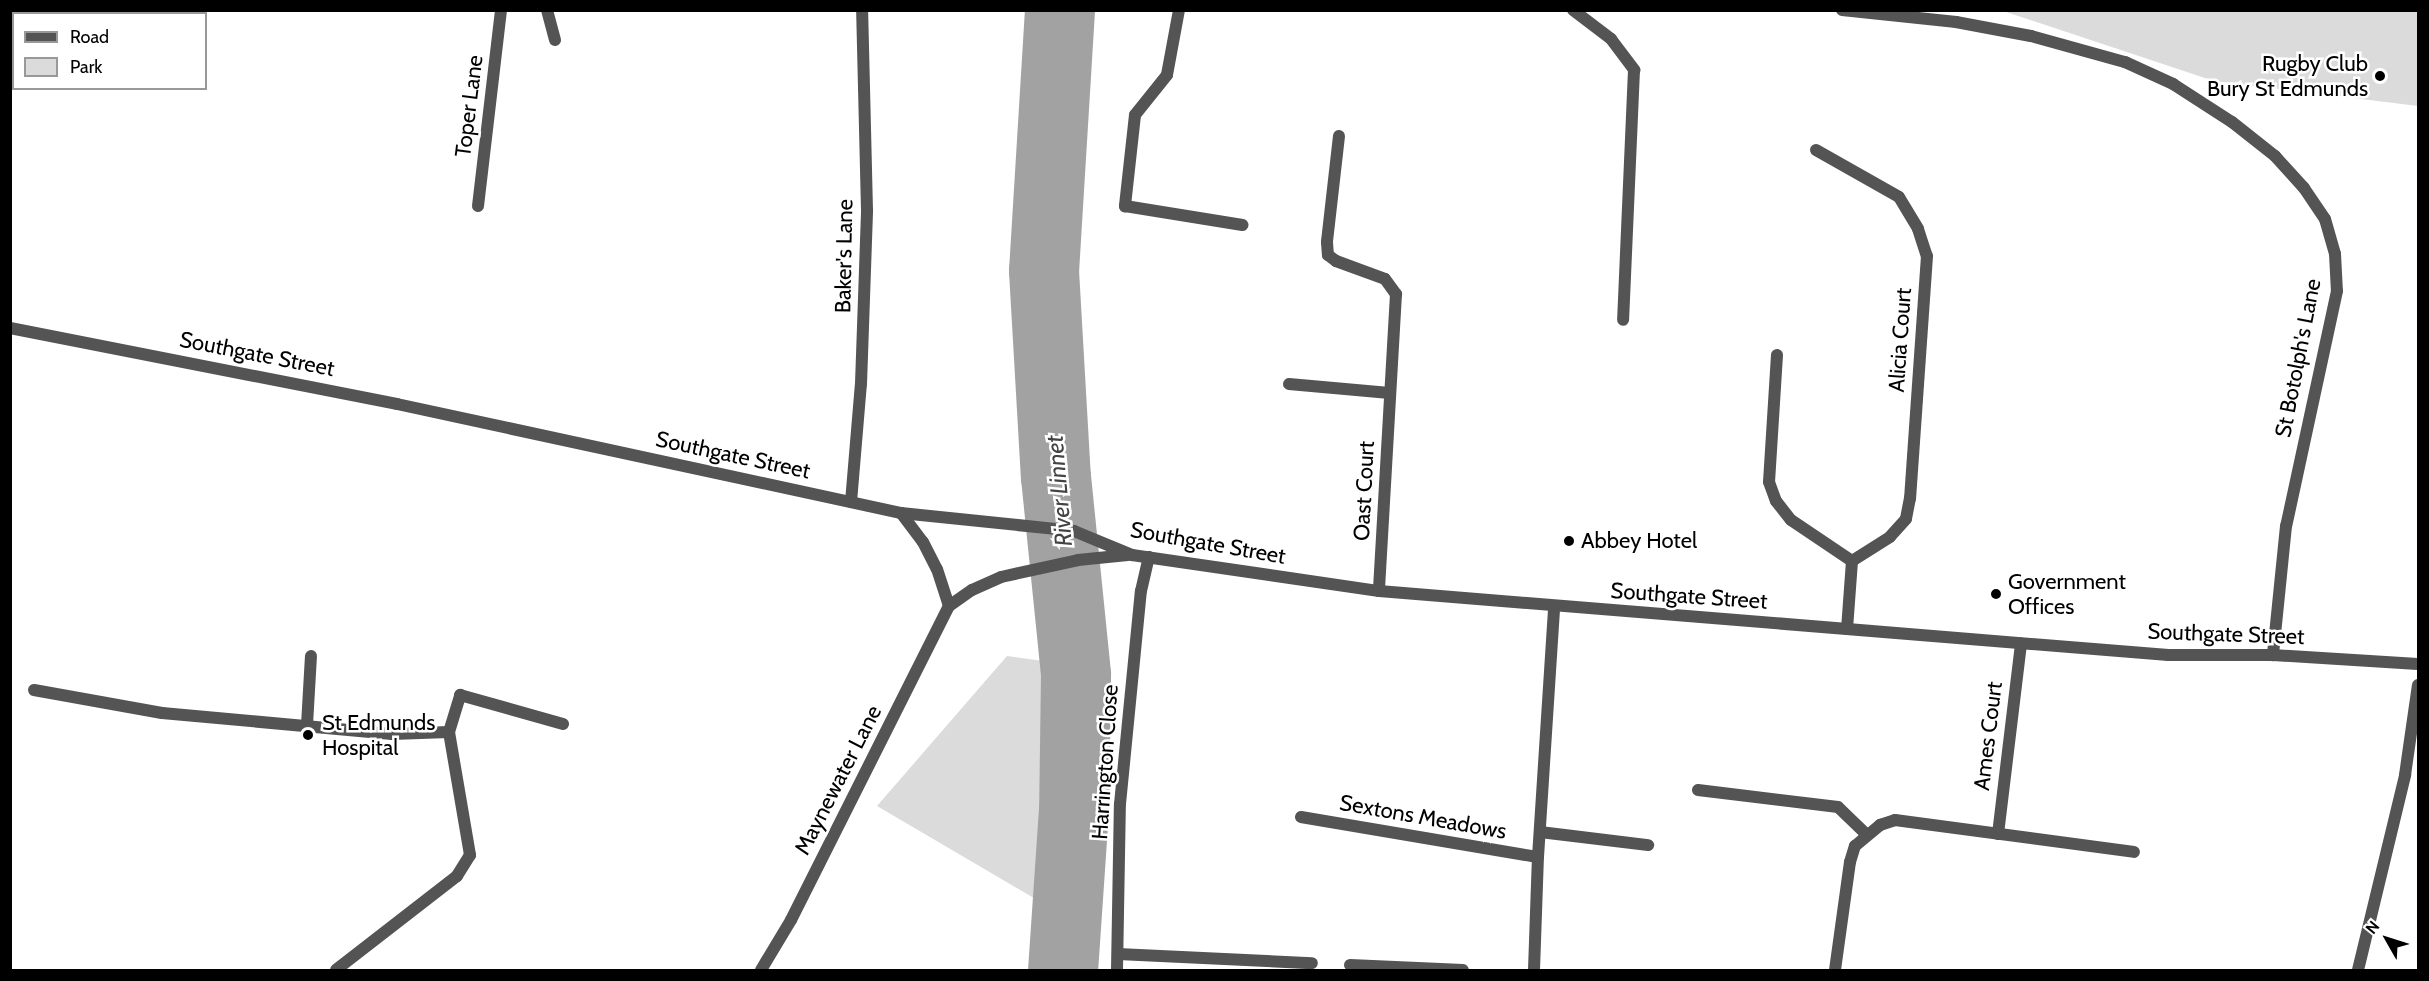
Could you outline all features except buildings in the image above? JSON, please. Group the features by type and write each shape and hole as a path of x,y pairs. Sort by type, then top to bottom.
{"street":[{"name":"Toper Lane","path":"478,206 501,10"},
{"path":"547,10 555,40"},
{"name":"Baker's Lane","path":"851,502 861,384 867,210 862,10"},
{"path":"1179,10 1167,75 1135,115 1125,206 1242,225"},
{"path":"1573,10 1611,39 1634,70 1623,320"},
{"name":"St Botolph's Lane","path":"1842,10 1967,24 2031,36 2126,62 2173,84 2232,122 2275,156 2304,188 2325,219 2335,254 2337,291 2286,526 2273,655"},
{"name":"Oast Court","path":"1339,135 1326,242 1328,255 1336,261 1385,279 1396,294 1379,591"},
{"name":"Alicia Court","path":"1816,150 1899,197 1918,229 1927,256 1910,498 1906,519 1890,537 1852,561"},
{"name":"Southgate Street","path":"10,328 409,406 901,513 1074,531 1132,555 1379,591 2168,655 2273,655 2418,664"},
{"path":"1777,355 1770,482 1776,501 1791,520 1852,561 1847,629"},
{"path":"1289,384 1390,393"},
{"path":"901,513 923,542 937,569 949,606"},
{"name":"Maynewater Lane","path":"761,970 791,921 949,606 972,590 1001,577 1078,560 1132,555"},
{"name":"Harrington Close","path":"1117,970 1120,804 1141,591 1149,557"},
{"name":"Sextons Meadows","path":"1534,970 1538,857 1554,607"},
{"name":"Ames Court","path":"1998,834 2021,643"},
{"path":"308,725 311,656"},
{"path":"2358,970 2405,775 2418,685"},
{"path":"34,690 162,713 392,734 449,732"},
{"path":"336,970 458,876 470,855 449,732 460,695 563,724"},
{"path":"1698,790 1838,807 1867,835"},
{"name":"Sextons Meadows","path":"1301,817 1538,857"},
{"path":"1835,970 1850,862 1855,846 1880,825 1895,820 2134,852"},
{"name":"Sextons Meadows","path":"1540,832 1648,845"},
{"path":"1118,954 1312,963"},
{"path":"1350,965 1463,970"}],"green space":[{"path":"2003,11 2418,11 2418,106 2214,81"},
{"path":"1007,656 1065,664 1068,803 1056,911 877,806"}],"waterway":[{"name":"River Linnet","path":"1060,10 1044,271 1056,477 1076,675 1074,810 1063,970"}],"place":[{"name":"Rugby Club Bury St Edmunds","path":"2380,76"},
{"name":"Abbey Hotel","path":"1569,541"},
{"name":"Government Offices","path":"1996,594"},
{"name":"St Edmunds Hospital","path":"308,735"}]}
